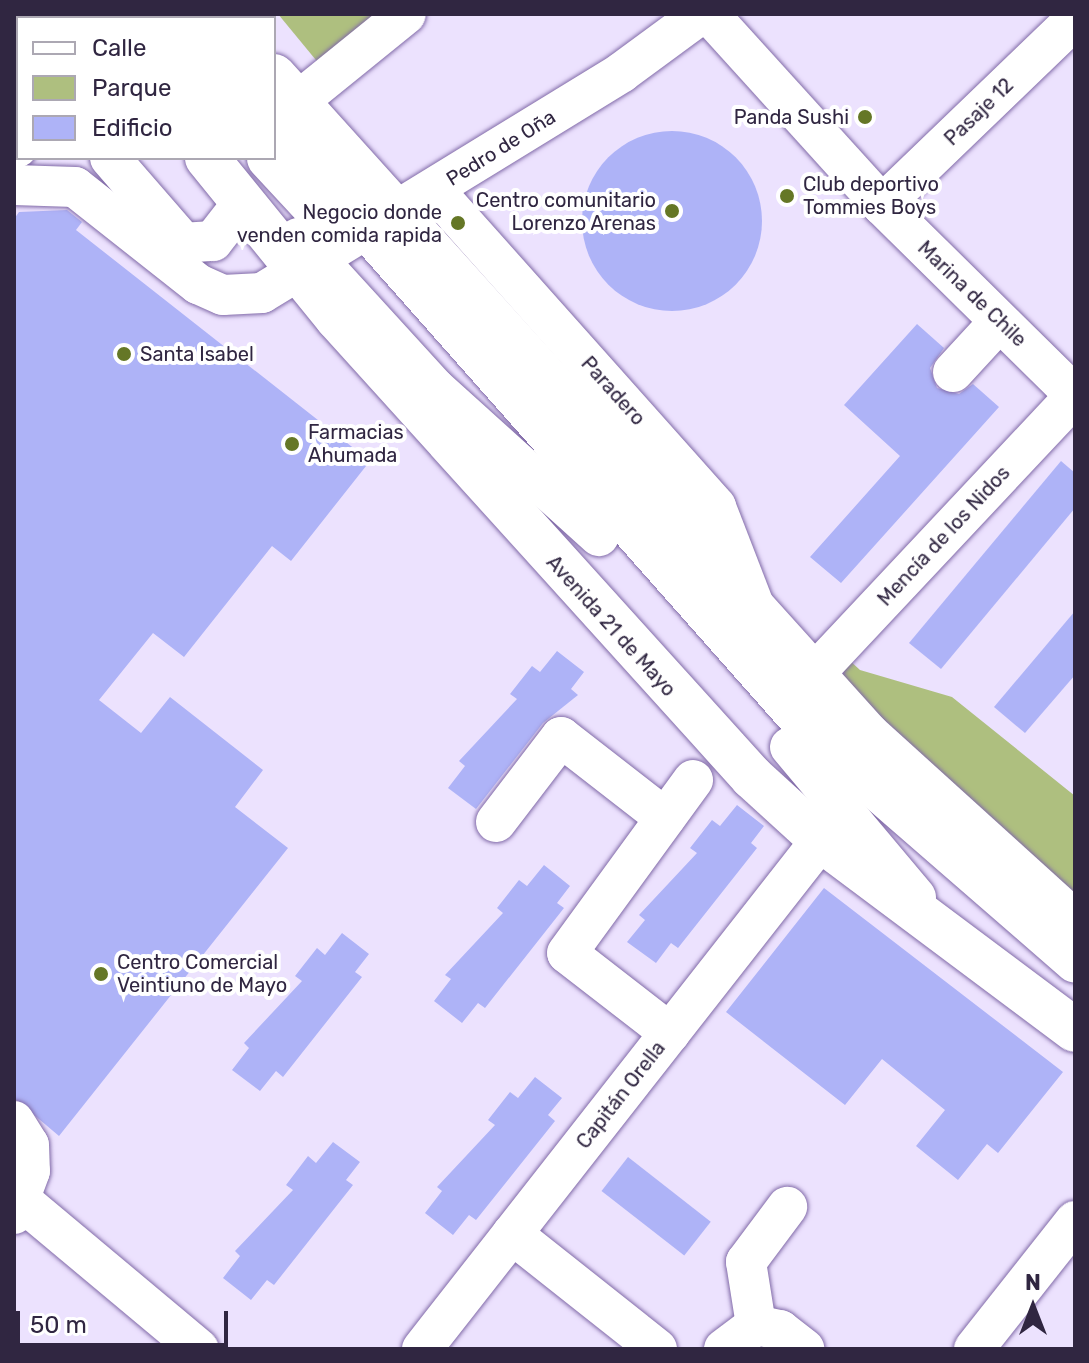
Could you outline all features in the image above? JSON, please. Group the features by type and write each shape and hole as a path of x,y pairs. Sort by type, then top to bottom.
{"main road":[{"path":"281,102 380,224 757,613 927,795 1075,923"},
{"name":"Avenida 21 de Mayo","path":"208,160 241,205 304,264 646,667 821,840 1075,1030"},
{"path":"271,160 318,211 380,224"}],"street":[{"path":"281,102 406,14"},
{"name":"Pedro de Oña","path":"14,185 75,187 198,284 223,295 262,293 304,264 380,224 434,190 701,14"},
{"name":"Marina de Chile","path":"709,14 882,205 1075,395"},
{"name":"Pasaje 12","path":"882,205 1075,19"},
{"path":"112,160 182,243 222,271 304,264"},
{"path":"233,160 304,264 435,388 590,525 958,945"},
{"name":"Paradero","path":"434,190 716,507 757,613"},
{"path":"182,243 213,241 241,205"},
{"path":"380,224 813,735 1075,963"},
{"path":"953,372 999,322"},
{"name":"Mencía de los Nidos","path":"813,675 1075,395"},
{"path":"496,822 561,737 665,818"},
{"path":"670,1033 567,953 693,780"},
{"path":"927,795 1030,926"},
{"name":"Capitán Orella","path":"422,1349 821,840"},
{"path":"14,1121 29,1145 19,1208 199,1349"},
{"path":"756,1325 746,1262 787,1207"},
{"path":"974,1349 1075,1221"},
{"path":"512,1234 657,1349"},
{"path":"724,1349 756,1325 780,1330 804,1349"}],"green space":[{"path":"278,14 390,14 320,65"},
{"path":"848,659 860,670 952,697 1075,796 1075,898 841,680"}],"building":[{"name":"Centro comunitario Lorenzo Arenas","path":"672,131 706,138 736,157 755,187 762,221 755,255 736,285 706,304 672,311 638,304 608,285 589,255 582,221 589,187 608,157 638,138"},
{"path":"67,210 82,222 76,230 370,461 291,561 272,546 184,657 153,633 99,700 141,733 170,697 263,770 235,807 288,848 59,1136 14,1098 14,219 19,212"},
{"path":"917,324 944,348 930,368 937,388 959,394 973,384 999,407 841,583 810,557 900,456 844,405"},
{"path":"1061,461 1075,473 1075,508 941,669 909,643"},
{"path":"1075,611 1075,675 1025,733 994,707"},
{"path":"557,651 584,672 571,689 578,695 543,723 476,809 448,788 465,766 459,761 517,699 510,694 532,666 540,672"},
{"path":"737,805 764,826 751,843 757,848 678,948 671,943 656,963 627,942 645,920 639,915 697,853 690,848 712,820 720,826"},
{"path":"544,865 570,886 557,903 564,908 485,1008 478,1003 462,1023 434,1001 451,979 445,975 503,913 497,908 519,880 527,886"},
{"path":"824,888 1063,1072 998,1153 987,1144 958,1180 916,1146 945,1110 882,1059 845,1105 726,1012"},
{"path":"342,933 369,954 355,972 362,977 283,1077 276,1071 260,1091 232,1070 249,1048 244,1043 302,981 295,976 317,948 325,955"},
{"path":"535,1077 562,1098 548,1115 555,1121 476,1220 469,1215 453,1235 425,1213 442,1191 437,1187 495,1125 488,1120 510,1092 518,1098"},
{"path":"333,1142 360,1162 346,1180 353,1185 274,1285 267,1280 251,1300 223,1278 240,1256 235,1251 293,1190 286,1185 308,1156 316,1163"},
{"path":"628,1157 711,1222 684,1256 602,1191"}],"place":[{"name":"Panda Sushi","path":"865,117"},
{"name":"Club deportivo Tommies Boys","path":"787,196"},
{"name":"Centro comunitario Lorenzo Arenas","path":"672,211"},
{"name":"Negocio donde venden comida rapida","path":"458,223"},
{"name":"Santa Isabel","path":"124,354"},
{"name":"Farmacias Ahumada","path":"292,444"},
{"name":"Centro Comercial Veintiuno de Mayo","path":"101,974"}]}
